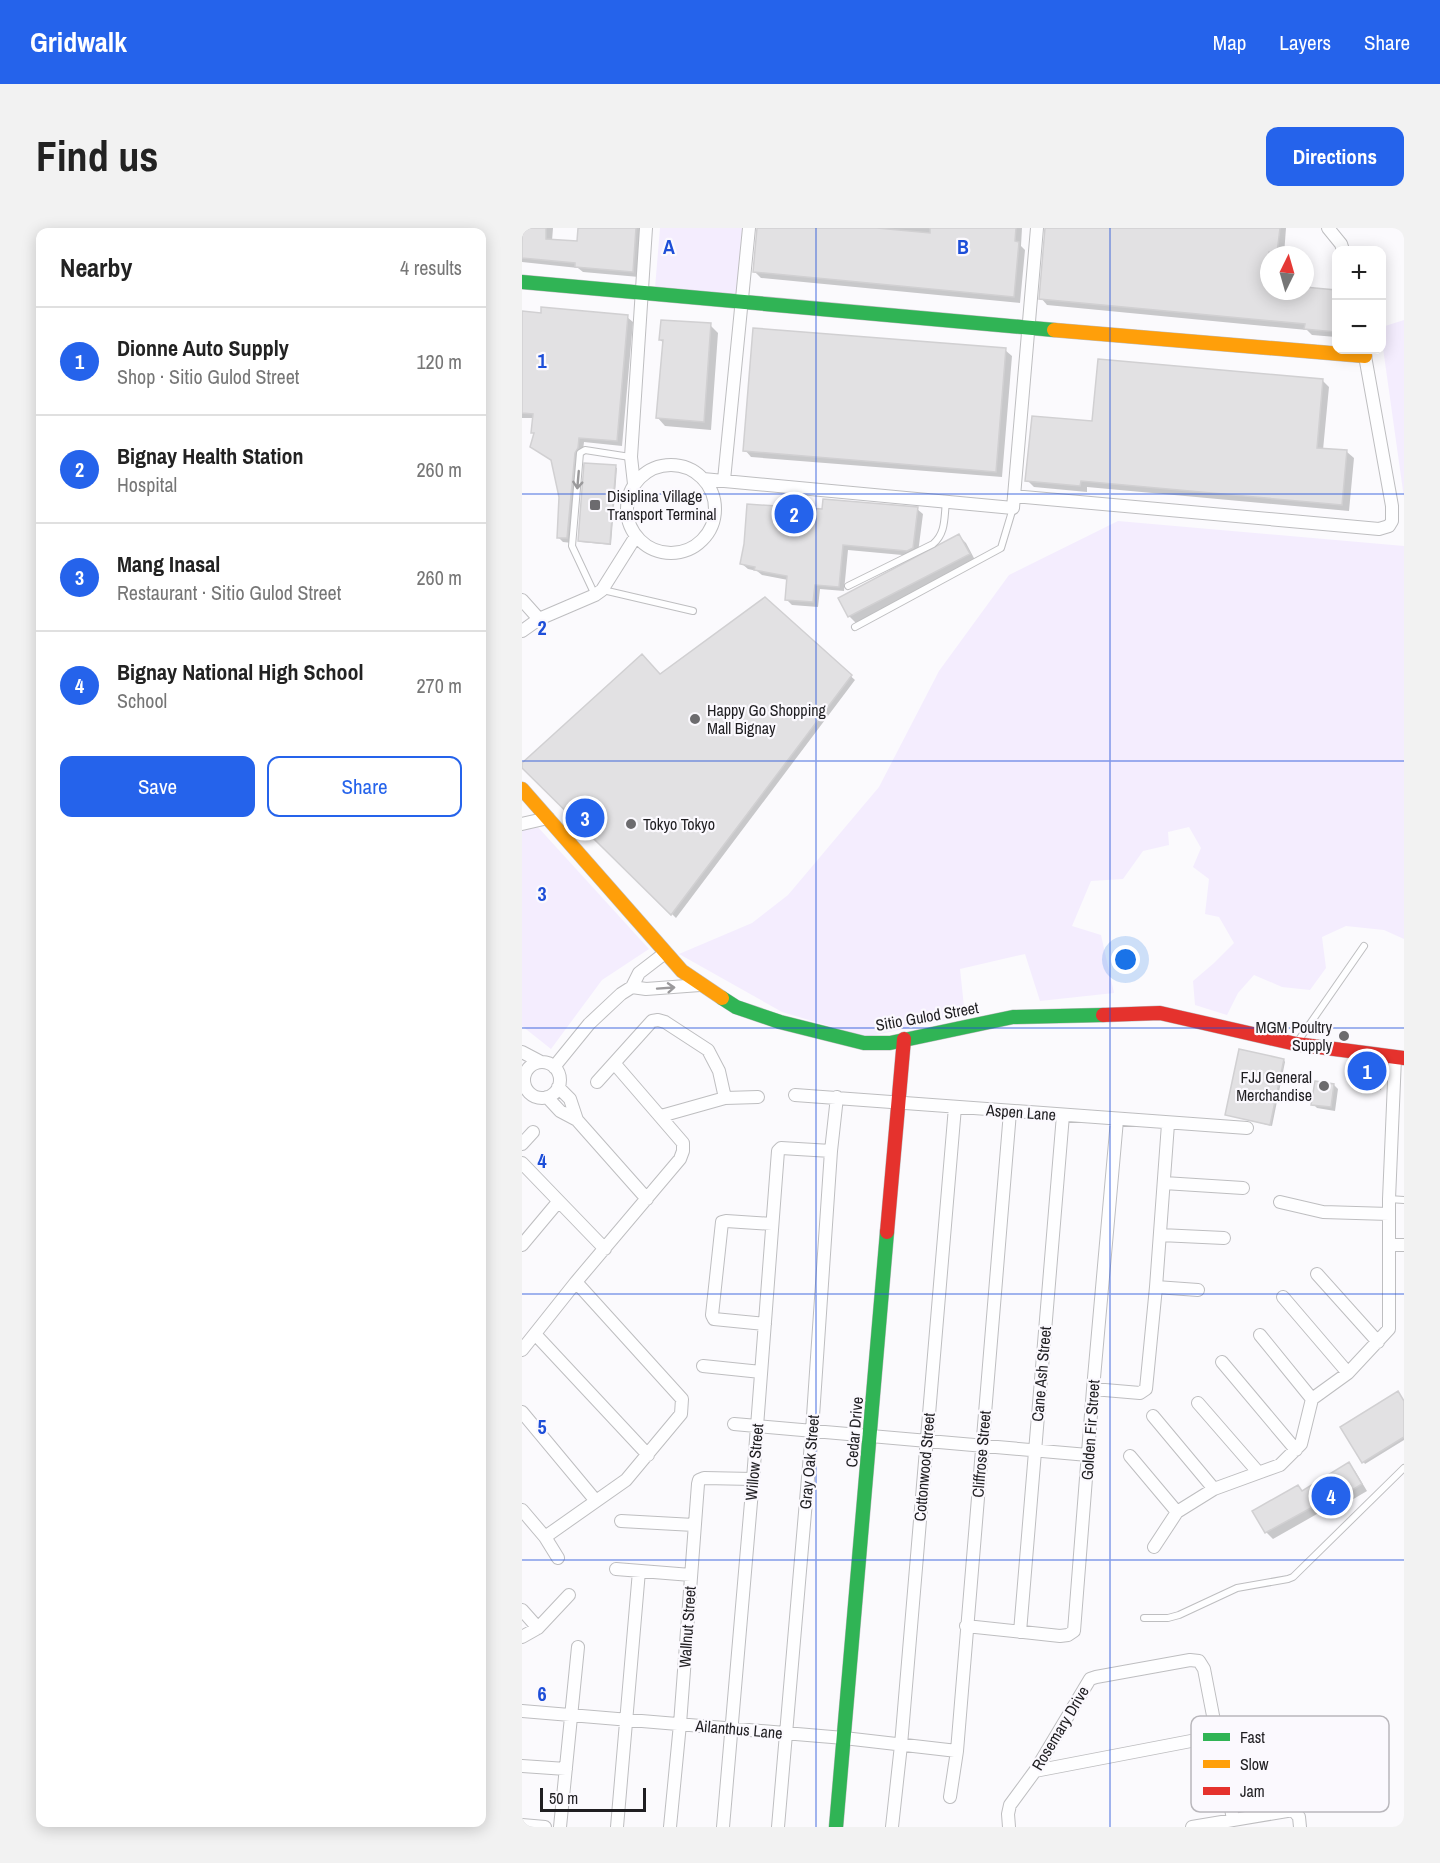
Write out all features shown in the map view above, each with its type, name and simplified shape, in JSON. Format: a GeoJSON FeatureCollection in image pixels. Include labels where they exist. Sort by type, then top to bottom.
{"type":"FeatureCollection","features":[{"type":"Feature","properties":{"kind":"street"},"geometry":{"type":"LineString","coordinates":[[634,484],[631,457],[646,228]]}},
{"type":"Feature","properties":{"kind":"street"},"geometry":{"type":"LineString","coordinates":[[724,480],[748,228]]}},
{"type":"Feature","properties":{"kind":"street"},"geometry":{"type":"LineString","coordinates":[[1013,502],[1037,228]]}},
{"type":"Feature","properties":{"kind":"street"},"geometry":{"type":"LineString","coordinates":[[1328,228],[1342,246]]}},
{"type":"Feature","properties":{"kind":"street"},"geometry":{"type":"LineString","coordinates":[[522,282],[742,303],[1332,350]]}},
{"type":"Feature","properties":{"kind":"street"},"geometry":{"type":"LineString","coordinates":[[703,479],[946,501],[1013,502],[1379,529],[1392,521],[1392,506],[1365,354]]}},
{"type":"Feature","properties":{"kind":"street"},"geometry":{"type":"LineString","coordinates":[[675,466],[687,468],[703,479],[714,499],[715,513],[712,526],[704,538],[694,547],[667,554],[652,550],[639,541],[630,528],[626,514],[627,498],[634,484],[645,473],[658,467],[675,466]]}},
{"type":"Feature","properties":{"kind":"street"},"geometry":{"type":"LineString","coordinates":[[522,631],[539,619],[598,592],[636,536]]}},
{"type":"Feature","properties":{"kind":"street"},"geometry":{"type":"LineString","coordinates":[[522,600],[539,619]]}},
{"type":"Feature","properties":{"kind":"street","name":"Sitio Gulod Street"},"geometry":{"type":"LineString","coordinates":[[522,789],[665,953],[700,985],[736,1007],[780,1022],[864,1043],[890,1043],[1013,1017],[1160,1013],[1296,1044],[1400,1058]]}},
{"type":"Feature","properties":{"kind":"street"},"geometry":{"type":"LineString","coordinates":[[522,824],[548,818]]}},
{"type":"Feature","properties":{"kind":"street"},"geometry":{"type":"LineString","coordinates":[[554,1067],[589,1024],[621,994],[632,987],[639,973],[665,953]]}},
{"type":"Feature","properties":{"kind":"street"},"geometry":{"type":"LineString","coordinates":[[632,987],[646,989],[700,985]]}},
{"type":"Feature","properties":{"kind":"street"},"geometry":{"type":"LineString","coordinates":[[597,1082],[652,1022],[658,1020],[665,1022],[708,1050],[718,1071],[725,1098]]}},
{"type":"Feature","properties":{"kind":"street","name":"Cedar Drive"},"geometry":{"type":"LineString","coordinates":[[836,1827],[904,1039]]}},
{"type":"Feature","properties":{"kind":"street"},"geometry":{"type":"LineString","coordinates":[[522,1052],[554,1067],[560,1078],[554,1094],[536,1097],[528,1091],[523,1075],[530,1066],[541,1062]]}},
{"type":"Feature","properties":{"kind":"street"},"geometry":{"type":"LineString","coordinates":[[1154,1547],[1177,1512],[1214,1489],[1280,1465],[1301,1444],[1312,1399],[1348,1373],[1389,1329],[1389,1199],[1400,1058]]}},
{"type":"Feature","properties":{"kind":"street"},"geometry":{"type":"LineString","coordinates":[[522,1350],[576,1282],[681,1159],[683,1143],[614,1063]]}},
{"type":"Feature","properties":{"kind":"street"},"geometry":{"type":"LineString","coordinates":[[558,1087],[570,1099],[577,1120]]}},
{"type":"Feature","properties":{"kind":"street","name":"Aspen Lane"},"geometry":{"type":"LineString","coordinates":[[795,1095],[1247,1128]]}},
{"type":"Feature","properties":{"kind":"street"},"geometry":{"type":"LineString","coordinates":[[546,1097],[560,1111],[577,1120],[647,1199]]}},
{"type":"Feature","properties":{"kind":"street"},"geometry":{"type":"LineString","coordinates":[[661,1116],[725,1098],[758,1097]]}},
{"type":"Feature","properties":{"kind":"street","name":"Gray Oak Street"},"geometry":{"type":"LineString","coordinates":[[778,1827],[812,1431],[831,1151],[837,1097]]}},
{"type":"Feature","properties":{"kind":"street","name":"Cottonwood Street"},"geometry":{"type":"LineString","coordinates":[[892,1827],[901,1745],[955,1107]]}},
{"type":"Feature","properties":{"kind":"street","name":"Cliffrose Street"},"geometry":{"type":"LineString","coordinates":[[950,1797],[957,1751],[1010,1112]]}},
{"type":"Feature","properties":{"kind":"street","name":"Cane Ash Street"},"geometry":{"type":"LineString","coordinates":[[1020,1632],[1063,1115]]}},
{"type":"Feature","properties":{"kind":"street","name":"Golden Fir Street"},"geometry":{"type":"LineString","coordinates":[[966,1626],[1060,1636],[1074,1631],[1117,1120]]}},
{"type":"Feature","properties":{"kind":"street"},"geometry":{"type":"LineString","coordinates":[[1093,1389],[1140,1394],[1146,1389],[1168,1124]]}},
{"type":"Feature","properties":{"kind":"street"},"geometry":{"type":"LineString","coordinates":[[522,1144],[532,1132]]}},
{"type":"Feature","properties":{"kind":"street","name":"Willow Street"},"geometry":{"type":"LineString","coordinates":[[723,1827],[778,1151],[781,1148],[831,1151]]}},
{"type":"Feature","properties":{"kind":"street"},"geometry":{"type":"LineString","coordinates":[[522,1163],[605,1249]]}},
{"type":"Feature","properties":{"kind":"street"},"geometry":{"type":"LineString","coordinates":[[1164,1183],[1243,1188]]}},
{"type":"Feature","properties":{"kind":"street"},"geometry":{"type":"LineString","coordinates":[[522,1245],[558,1202]]}},
{"type":"Feature","properties":{"kind":"street"},"geometry":{"type":"LineString","coordinates":[[1280,1202],[1323,1212],[1389,1214]]}},
{"type":"Feature","properties":{"kind":"street"},"geometry":{"type":"LineString","coordinates":[[765,1324],[714,1319],[712,1315],[722,1222],[772,1224]]}},
{"type":"Feature","properties":{"kind":"street"},"geometry":{"type":"LineString","coordinates":[[1160,1235],[1224,1238]]}},
{"type":"Feature","properties":{"kind":"street"},"geometry":{"type":"LineString","coordinates":[[1389,1245],[1404,1245]]}},
{"type":"Feature","properties":{"kind":"street"},"geometry":{"type":"LineString","coordinates":[[1317,1274],[1378,1342]]}},
{"type":"Feature","properties":{"kind":"street"},"geometry":{"type":"LineString","coordinates":[[545,1537],[626,1480],[681,1414],[682,1400],[576,1282]]}},
{"type":"Feature","properties":{"kind":"street"},"geometry":{"type":"LineString","coordinates":[[1156,1287],[1198,1290]]}},
{"type":"Feature","properties":{"kind":"street"},"geometry":{"type":"LineString","coordinates":[[1283,1298],[1348,1373]]}},
{"type":"Feature","properties":{"kind":"street"},"geometry":{"type":"LineString","coordinates":[[535,1334],[648,1455]]}},
{"type":"Feature","properties":{"kind":"street"},"geometry":{"type":"LineString","coordinates":[[1260,1335],[1312,1399]]}},
{"type":"Feature","properties":{"kind":"street"},"geometry":{"type":"LineString","coordinates":[[1222,1362],[1296,1450]]}},
{"type":"Feature","properties":{"kind":"street"},"geometry":{"type":"LineString","coordinates":[[703,1366],[761,1372]]}},
{"type":"Feature","properties":{"kind":"street"},"geometry":{"type":"LineString","coordinates":[[1198,1402],[1258,1472]]}},
{"type":"Feature","properties":{"kind":"street"},"geometry":{"type":"LineString","coordinates":[[522,1412],[596,1501]]}},
{"type":"Feature","properties":{"kind":"street"},"geometry":{"type":"LineString","coordinates":[[1153,1416],[1214,1489]]}},
{"type":"Feature","properties":{"kind":"street"},"geometry":{"type":"LineString","coordinates":[[734,1424],[1088,1455]]}},
{"type":"Feature","properties":{"kind":"street"},"geometry":{"type":"LineString","coordinates":[[1130,1456],[1177,1512]]}},
{"type":"Feature","properties":{"kind":"street","name":"Wallnut Street"},"geometry":{"type":"LineString","coordinates":[[669,1827],[680,1724],[699,1480],[704,1478],[753,1479]]}},
{"type":"Feature","properties":{"kind":"street"},"geometry":{"type":"LineString","coordinates":[[522,1510],[545,1537],[558,1558]]}},
{"type":"Feature","properties":{"kind":"street"},"geometry":{"type":"LineString","coordinates":[[621,1521],[694,1525]]}},
{"type":"Feature","properties":{"kind":"street"},"geometry":{"type":"LineString","coordinates":[[616,1569],[691,1575]]}},
{"type":"Feature","properties":{"kind":"street"},"geometry":{"type":"LineString","coordinates":[[617,1827],[639,1571]]}},
{"type":"Feature","properties":{"kind":"street"},"geometry":{"type":"LineString","coordinates":[[522,1637],[538,1628],[569,1595]]}},
{"type":"Feature","properties":{"kind":"street"},"geometry":{"type":"LineString","coordinates":[[522,1610],[538,1628]]}},
{"type":"Feature","properties":{"kind":"street"},"geometry":{"type":"LineString","coordinates":[[560,1827],[578,1647]]}},
{"type":"Feature","properties":{"kind":"street","name":"Rosemary Drive"},"geometry":{"type":"LineString","coordinates":[[1010,1827],[1008,1814],[1010,1805],[1035,1771],[1087,1684],[1096,1677],[1190,1660],[1199,1661],[1204,1669],[1213,1716]]}},
{"type":"Feature","properties":{"kind":"street","name":"Ailanthus Lane"},"geometry":{"type":"LineString","coordinates":[[522,1711],[844,1738],[957,1751]]}},
{"type":"Feature","properties":{"kind":"street"},"geometry":{"type":"LineString","coordinates":[[1035,1771],[1191,1741]]}},
{"type":"Feature","properties":{"kind":"street"},"geometry":{"type":"LineString","coordinates":[[522,1766],[566,1769]]}},
{"type":"Feature","properties":{"kind":"street","name":"Rosemary Drive"},"geometry":{"type":"LineString","coordinates":[[1232,1812],[1233,1819]]}},
{"type":"Feature","properties":{"kind":"street"},"geometry":{"type":"LineString","coordinates":[[1192,1827],[1280,1812]]}},
{"type":"Feature","properties":{"kind":"street"},"geometry":{"type":"LineString","coordinates":[[1295,1812],[1299,1817],[1300,1827]]}},
{"type":"Feature","properties":{"kind":"street"},"geometry":{"type":"LineString","coordinates":[[522,1825],[545,1827]]}},
{"type":"Feature","properties":{"kind":"lane"},"geometry":{"type":"LineString","coordinates":[[631,457],[585,450],[580,453],[572,546],[598,592],[693,611]]}},
{"type":"Feature","properties":{"kind":"lane"},"geometry":{"type":"LineString","coordinates":[[848,586],[933,544],[943,534],[946,501]]}},
{"type":"Feature","properties":{"kind":"lane"},"geometry":{"type":"LineString","coordinates":[[855,627],[1001,548],[1013,502]]}},
{"type":"Feature","properties":{"kind":"lane"},"geometry":{"type":"LineString","coordinates":[[1296,1044],[1364,946]]}},
{"type":"Feature","properties":{"kind":"lane"},"geometry":{"type":"LineString","coordinates":[[1389,1199],[1404,1200]]}},
{"type":"Feature","properties":{"kind":"lane"},"geometry":{"type":"LineString","coordinates":[[1144,1618],[1167,1618],[1179,1615],[1237,1588],[1293,1577],[1404,1468]]}},
{"type":"Feature","properties":{"kind":"shaded area"},"geometry":{"type":"Polygon","coordinates":[[[660,228],[743,228],[737,296],[655,288],[660,228]]]}},
{"type":"Feature","properties":{"kind":"shaded area"},"geometry":{"type":"Polygon","coordinates":[[[1404,320],[1404,498],[1384,354],[1386,354],[1386,326],[1404,320]]]}},
{"type":"Feature","properties":{"kind":"shaded area"},"geometry":{"type":"Polygon","coordinates":[[[1118,521],[1404,546],[1404,939],[1384,930],[1346,926],[1322,937],[1326,968],[1310,990],[1282,987],[1254,975],[1238,993],[1227,1015],[1195,1005],[1193,981],[1234,943],[1219,917],[1205,914],[1209,879],[1193,867],[1201,848],[1189,827],[1168,832],[1169,845],[1143,851],[1123,879],[1091,881],[1072,926],[1101,935],[1114,993],[1040,1001],[1025,954],[960,969],[965,1016],[866,1037],[782,1012],[679,954],[752,923],[788,895],[879,787],[939,671],[1009,575],[1118,521]]]}},
{"type":"Feature","properties":{"kind":"shaded area"},"geometry":{"type":"Polygon","coordinates":[[[536,825],[649,949],[602,980],[551,1049],[522,1026],[522,831],[536,825]]]}},
{"type":"Feature","properties":{"kind":"building"},"geometry":{"type":"Polygon","coordinates":[[[522,228],[546,228],[546,239],[577,241],[578,228],[636,228],[633,272],[575,267],[575,263],[522,258],[522,228]]]}},
{"type":"Feature","properties":{"kind":"building"},"geometry":{"type":"Polygon","coordinates":[[[757,228],[877,228],[930,233],[930,228],[1016,228],[1015,241],[1019,242],[1014,297],[753,272],[757,228]]]}},
{"type":"Feature","properties":{"kind":"building"},"geometry":{"type":"Polygon","coordinates":[[[1045,228],[1280,228],[1278,246],[1260,246],[1260,300],[1314,300],[1314,288],[1332,290],[1332,332],[1304,329],[1305,324],[1039,299],[1045,228]]]}},
{"type":"Feature","properties":{"kind":"building"},"geometry":{"type":"Polygon","coordinates":[[[541,307],[628,315],[617,441],[579,438],[575,453],[567,538],[557,538],[559,497],[551,460],[530,447],[534,433],[531,433],[533,414],[522,413],[522,311],[541,313],[541,307]]]}},
{"type":"Feature","properties":{"kind":"building"},"geometry":{"type":"Polygon","coordinates":[[[661,320],[711,323],[704,422],[656,418],[663,340],[659,340],[661,320]]]}},
{"type":"Feature","properties":{"kind":"building"},"geometry":{"type":"Polygon","coordinates":[[[753,328],[1006,348],[996,472],[743,451],[753,328]]]}},
{"type":"Feature","properties":{"kind":"building"},"geometry":{"type":"Polygon","coordinates":[[[1098,359],[1323,379],[1317,448],[1347,450],[1342,505],[1081,481],[1080,486],[1025,481],[1032,416],[1092,421],[1098,359]]]}},
{"type":"Feature","properties":{"kind":"building"},"geometry":{"type":"Polygon","coordinates":[[[584,463],[616,465],[610,544],[578,541],[584,463]]]}},
{"type":"Feature","properties":{"kind":"building"},"geometry":{"type":"Polygon","coordinates":[[[823,499],[918,507],[913,548],[907,551],[843,545],[839,587],[815,585],[813,602],[785,600],[787,576],[754,570],[755,567],[740,564],[747,504],[822,509],[823,499]]]}},
{"type":"Feature","properties":{"kind":"building"},"geometry":{"type":"Polygon","coordinates":[[[959,534],[970,554],[848,617],[838,598],[959,534]]]}},
{"type":"Feature","properties":{"kind":"building","name":"Happy Go Shopping Mall Bignay"},"geometry":{"type":"Polygon","coordinates":[[[765,597],[852,675],[671,915],[522,768],[522,763],[642,654],[660,674],[765,597]]]}},
{"type":"Feature","properties":{"kind":"building"},"geometry":{"type":"Polygon","coordinates":[[[1239,1049],[1284,1059],[1270,1125],[1225,1115],[1239,1049]]]}},
{"type":"Feature","properties":{"kind":"building"},"geometry":{"type":"Polygon","coordinates":[[[1356,1068],[1378,1068],[1377,1087],[1355,1087],[1356,1068]]]}},
{"type":"Feature","properties":{"kind":"building"},"geometry":{"type":"Polygon","coordinates":[[[1315,1081],[1334,1084],[1331,1107],[1311,1105],[1315,1081]]]}},
{"type":"Feature","properties":{"kind":"building"},"geometry":{"type":"Polygon","coordinates":[[[1398,1391],[1404,1401],[1404,1437],[1362,1463],[1340,1427],[1398,1391]]]}},
{"type":"Feature","properties":{"kind":"building"},"geometry":{"type":"Polygon","coordinates":[[[1349,1462],[1362,1484],[1321,1509],[1318,1504],[1265,1533],[1252,1511],[1298,1485],[1302,1491],[1349,1462]]]}},
{"type":"Feature","properties":{"kind":"traffic: fast"},"geometry":{"type":"LineString","coordinates":[[522,282],[1054,330]]}},
{"type":"Feature","properties":{"kind":"traffic: fast"},"geometry":{"type":"LineString","coordinates":[[722,998],[736,1007],[780,1022],[864,1043],[890,1043],[1013,1017],[1103,1015]]}},
{"type":"Feature","properties":{"kind":"traffic: fast"},"geometry":{"type":"LineString","coordinates":[[836,1827],[887,1232]]}},
{"type":"Feature","properties":{"kind":"traffic: slow"},"geometry":{"type":"LineString","coordinates":[[1054,330],[1332,353]]}},
{"type":"Feature","properties":{"kind":"traffic: slow"},"geometry":{"type":"LineString","coordinates":[[1341,354],[1365,356],[1365,354]]}},
{"type":"Feature","properties":{"kind":"traffic: slow"},"geometry":{"type":"LineString","coordinates":[[522,789],[682,971],[722,998]]}},
{"type":"Feature","properties":{"kind":"traffic: jam"},"geometry":{"type":"LineString","coordinates":[[1103,1015],[1160,1013],[1296,1044],[1404,1058]]}},
{"type":"Feature","properties":{"kind":"traffic: jam"},"geometry":{"type":"LineString","coordinates":[[887,1232],[904,1039]]}},
{"type":"Feature","properties":{"kind":"place","name":"Disiplina Village Transport Terminal"},"geometry":{"type":"Point","coordinates":[595,505]}},
{"type":"Feature","properties":{"kind":"place","name":"Bignay Health Station"},"geometry":{"type":"Point","coordinates":[794,514]}},
{"type":"Feature","properties":{"kind":"place","name":"Happy Go Shopping Mall Bignay"},"geometry":{"type":"Point","coordinates":[695,719]}},
{"type":"Feature","properties":{"kind":"place","name":"Mang Inasal"},"geometry":{"type":"Point","coordinates":[585,818]}},
{"type":"Feature","properties":{"kind":"place","name":"Tokyo Tokyo"},"geometry":{"type":"Point","coordinates":[631,824]}},
{"type":"Feature","properties":{"kind":"place","name":"MGM Poultry Supply"},"geometry":{"type":"Point","coordinates":[1344,1036]}},
{"type":"Feature","properties":{"kind":"place","name":"Dionne Auto Supply"},"geometry":{"type":"Point","coordinates":[1367,1071]}},
{"type":"Feature","properties":{"kind":"place","name":"FJJ General Merchandise"},"geometry":{"type":"Point","coordinates":[1324,1086]}},
{"type":"Feature","properties":{"kind":"place","name":"Bignay National High School"},"geometry":{"type":"Point","coordinates":[1331,1496]}}]}
